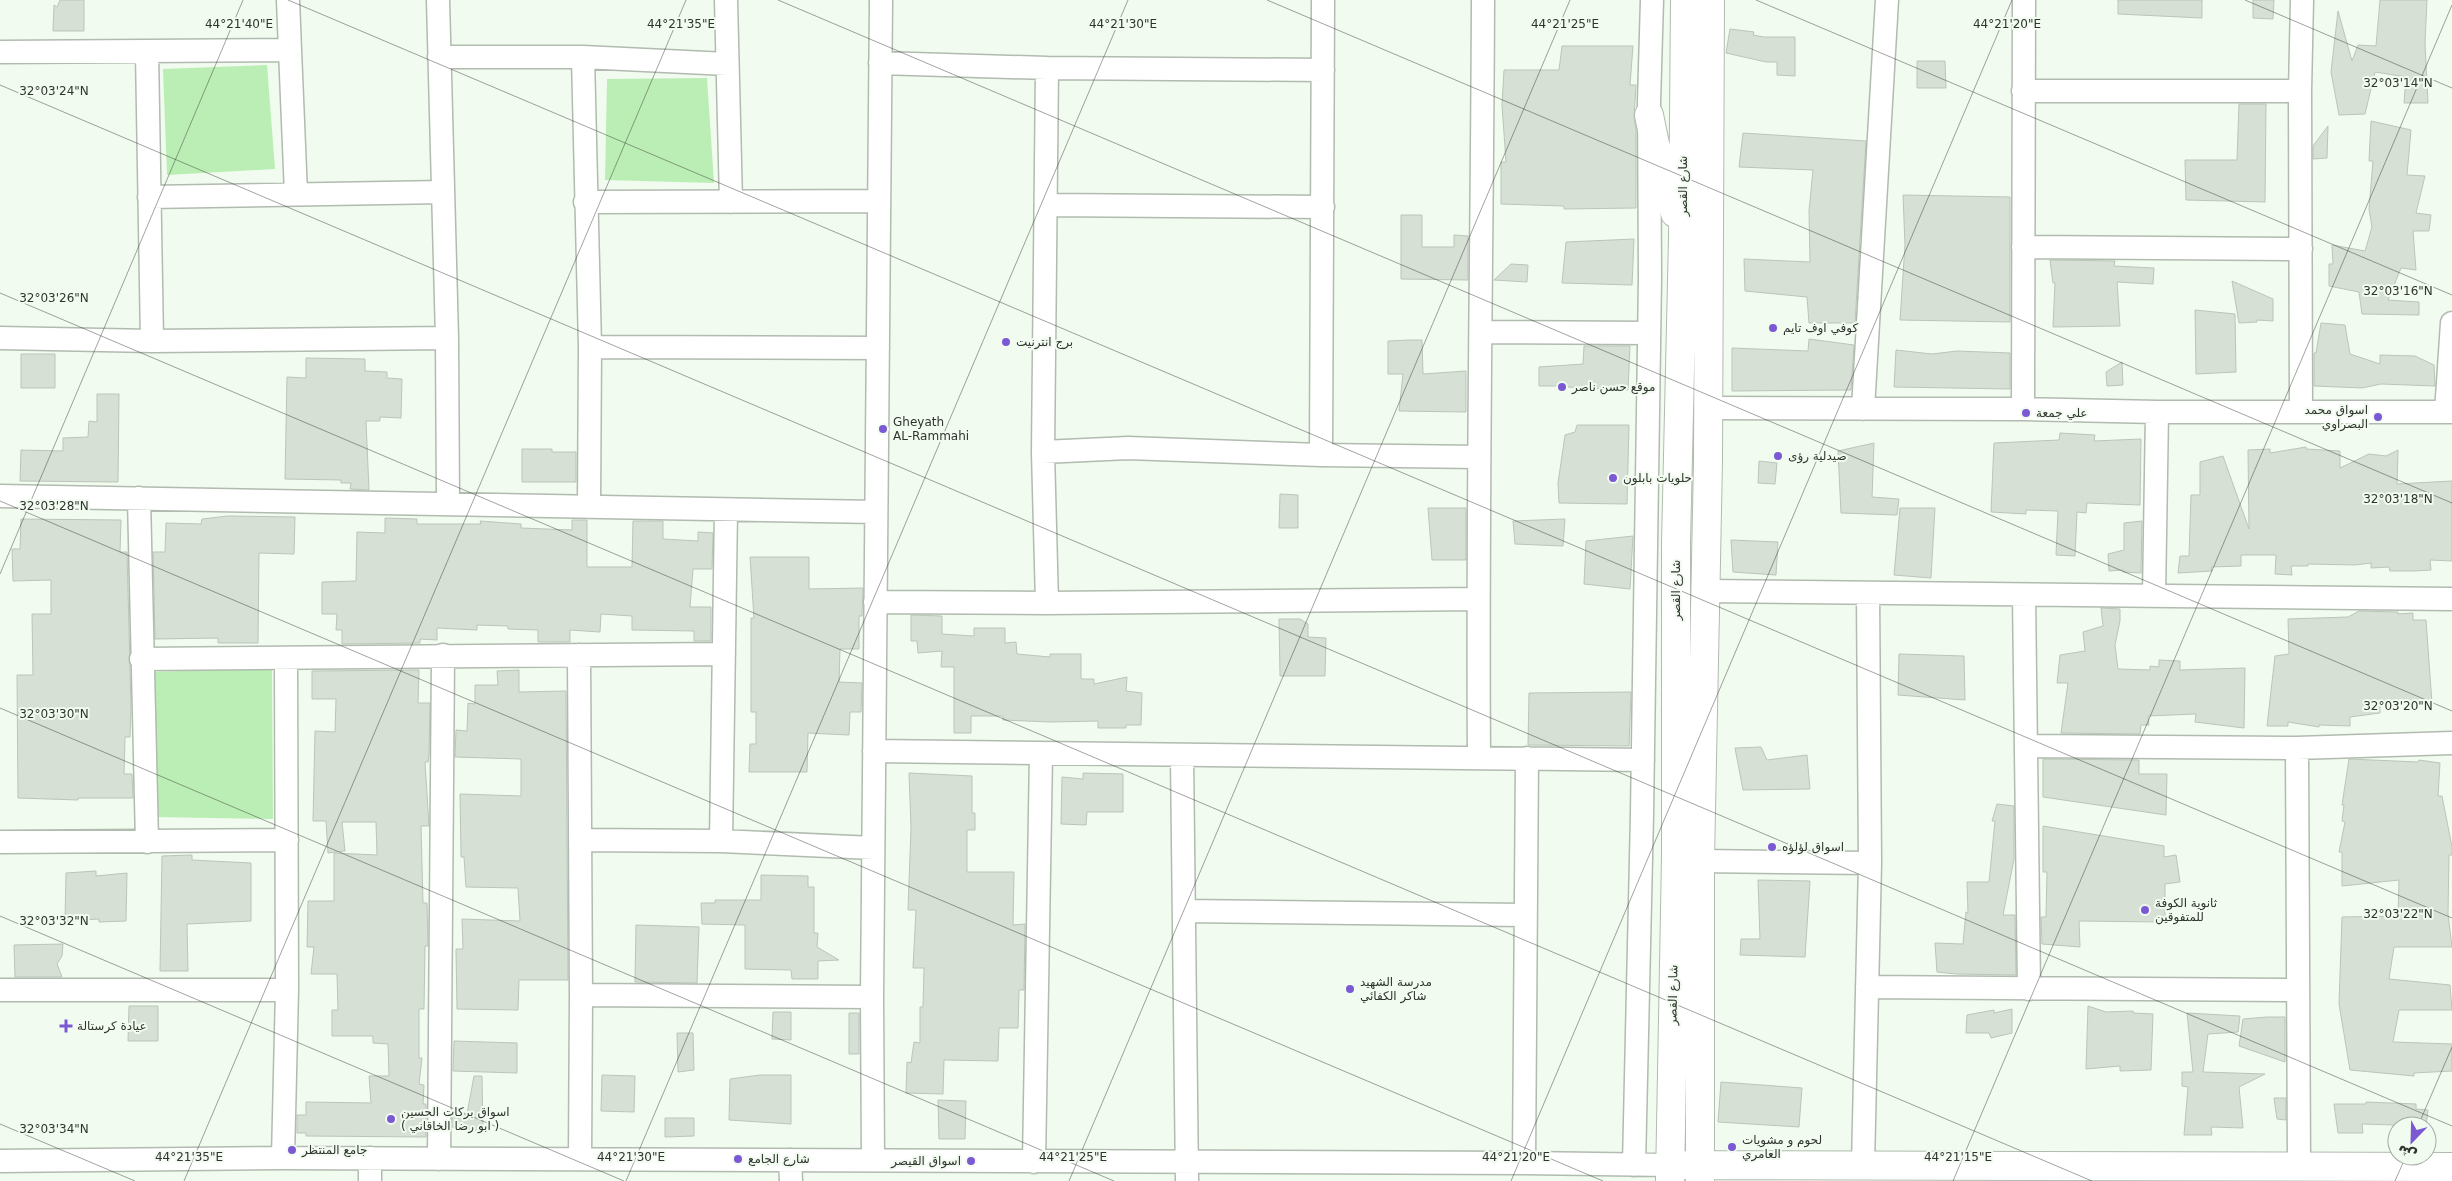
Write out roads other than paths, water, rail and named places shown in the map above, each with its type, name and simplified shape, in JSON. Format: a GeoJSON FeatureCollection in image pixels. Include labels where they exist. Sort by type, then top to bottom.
{"type":"FeatureCollection","features":[{"type":"Feature","properties":{"kind":"street"},"geometry":{"type":"LineString","coordinates":[[288,0],[296,194]]}},
{"type":"Feature","properties":{"kind":"street"},"geometry":{"type":"LineString","coordinates":[[438,0],[447,338],[448,503]]}},
{"type":"Feature","properties":{"kind":"street"},"geometry":{"type":"LineString","coordinates":[[726,0],[731,202]]}},
{"type":"Feature","properties":{"kind":"street"},"geometry":{"type":"LineString","coordinates":[[873,1160],[873,848],[881,0]]}},
{"type":"Feature","properties":{"kind":"street"},"geometry":{"type":"LineString","coordinates":[[1322,455],[1323,0]]}},
{"type":"Feature","properties":{"kind":"street"},"geometry":{"type":"LineString","coordinates":[[1479,757],[1477,599],[1478,457],[1482,332],[1483,0]]}},
{"type":"Feature","properties":{"kind":"street"},"geometry":{"type":"LineString","coordinates":[[1634,1164],[1643,760],[1649,333],[1649,115],[1652,0]]}},
{"type":"Feature","properties":{"kind":"street","name":"شارع القصر"},"geometry":{"type":"LineString","coordinates":[[1670,1173],[1676,856],[1677,459],[1683,238],[1685,0]]}},
{"type":"Feature","properties":{"kind":"street"},"geometry":{"type":"LineString","coordinates":[[1700,1173],[1700,861],[1708,461],[1710,0]]}},
{"type":"Feature","properties":{"kind":"street"},"geometry":{"type":"LineString","coordinates":[[1862,409],[1887,0]]}},
{"type":"Feature","properties":{"kind":"street"},"geometry":{"type":"LineString","coordinates":[[2023,409],[2024,0]]}},
{"type":"Feature","properties":{"kind":"street"},"geometry":{"type":"LineString","coordinates":[[2301,411],[2300,91],[2302,0]]}},
{"type":"Feature","properties":{"kind":"street"},"geometry":{"type":"LineString","coordinates":[[0,52],[290,50]]}},
{"type":"Feature","properties":{"kind":"street"},"geometry":{"type":"LineString","coordinates":[[147,52],[152,341]]}},
{"type":"Feature","properties":{"kind":"street"},"geometry":{"type":"LineString","coordinates":[[439,57],[583,57],[727,64]]}},
{"type":"Feature","properties":{"kind":"street"},"geometry":{"type":"LineString","coordinates":[[583,57],[590,347],[589,506]]}},
{"type":"Feature","properties":{"kind":"street"},"geometry":{"type":"LineString","coordinates":[[880,63],[1047,68],[1323,70]]}},
{"type":"Feature","properties":{"kind":"street"},"geometry":{"type":"LineString","coordinates":[[1047,68],[1043,452],[1047,603]]}},
{"type":"Feature","properties":{"kind":"street"},"geometry":{"type":"LineString","coordinates":[[2023,91],[2300,91]]}},
{"type":"Feature","properties":{"kind":"street"},"geometry":{"type":"LineString","coordinates":[[1649,115],[1655,144],[1683,238]]}},
{"type":"Feature","properties":{"kind":"street"},"geometry":{"type":"LineString","coordinates":[[149,197],[443,192]]}},
{"type":"Feature","properties":{"kind":"street"},"geometry":{"type":"LineString","coordinates":[[585,202],[879,201]]}},
{"type":"Feature","properties":{"kind":"street"},"geometry":{"type":"LineString","coordinates":[[1047,205],[1322,207]]}},
{"type":"Feature","properties":{"kind":"street"},"geometry":{"type":"LineString","coordinates":[[2023,246],[2301,249]]}},
{"type":"Feature","properties":{"kind":"street"},"geometry":{"type":"LineString","coordinates":[[1708,408],[2023,409],[2156,412],[2449,412],[2452,324]]}},
{"type":"Feature","properties":{"kind":"street"},"geometry":{"type":"LineString","coordinates":[[1482,332],[1649,333]]}},
{"type":"Feature","properties":{"kind":"street"},"geometry":{"type":"LineString","coordinates":[[0,338],[152,341],[447,338]]}},
{"type":"Feature","properties":{"kind":"street"},"geometry":{"type":"LineString","coordinates":[[590,347],[878,348]]}},
{"type":"Feature","properties":{"kind":"street"},"geometry":{"type":"LineString","coordinates":[[2154,596],[2156,412]]}},
{"type":"Feature","properties":{"kind":"street"},"geometry":{"type":"LineString","coordinates":[[1043,452],[1128,448],[1322,455],[1478,457]]}},
{"type":"Feature","properties":{"kind":"street"},"geometry":{"type":"LineString","coordinates":[[1677,459],[1683,466],[1694,469],[1708,461]]}},
{"type":"Feature","properties":{"kind":"street"},"geometry":{"type":"LineString","coordinates":[[0,496],[876,512]]}},
{"type":"Feature","properties":{"kind":"street"},"geometry":{"type":"LineString","coordinates":[[139,498],[141,659],[147,842]]}},
{"type":"Feature","properties":{"kind":"street"},"geometry":{"type":"LineString","coordinates":[[720,841],[726,510]]}},
{"type":"Feature","properties":{"kind":"street"},"geometry":{"type":"LineString","coordinates":[[1676,543],[1681,538],[1691,534],[1706,543]]}},
{"type":"Feature","properties":{"kind":"street"},"geometry":{"type":"LineString","coordinates":[[1704,591],[2452,598]]}},
{"type":"Feature","properties":{"kind":"street"},"geometry":{"type":"LineString","coordinates":[[1863,1165],[1870,862],[1868,594]]}},
{"type":"Feature","properties":{"kind":"street"},"geometry":{"type":"LineString","coordinates":[[2024,595],[2029,989]]}},
{"type":"Feature","properties":{"kind":"street"},"geometry":{"type":"LineString","coordinates":[[875,602],[1047,603],[1477,599]]}},
{"type":"Feature","properties":{"kind":"street"},"geometry":{"type":"LineString","coordinates":[[141,659],[724,654]]}},
{"type":"Feature","properties":{"kind":"street"},"geometry":{"type":"LineString","coordinates":[[439,1159],[443,655]]}},
{"type":"Feature","properties":{"kind":"street"},"geometry":{"type":"LineString","coordinates":[[579,655],[580,1160]]}},
{"type":"Feature","properties":{"kind":"street"},"geometry":{"type":"LineString","coordinates":[[283,1158],[287,990],[286,659]]}},
{"type":"Feature","properties":{"kind":"street"},"geometry":{"type":"LineString","coordinates":[[2026,746],[2297,748],[2452,743]]}},
{"type":"Feature","properties":{"kind":"street"},"geometry":{"type":"LineString","coordinates":[[2297,748],[2300,1166]]}},
{"type":"Feature","properties":{"kind":"street"},"geometry":{"type":"LineString","coordinates":[[874,751],[1643,760]]}},
{"type":"Feature","properties":{"kind":"street"},"geometry":{"type":"LineString","coordinates":[[1034,1162],[1041,754]]}},
{"type":"Feature","properties":{"kind":"street"},"geometry":{"type":"LineString","coordinates":[[1182,756],[1187,1172]]}},
{"type":"Feature","properties":{"kind":"street"},"geometry":{"type":"LineString","coordinates":[[1524,1163],[1524,915],[1527,758]]}},
{"type":"Feature","properties":{"kind":"street"},"geometry":{"type":"LineString","coordinates":[[0,842],[287,840]]}},
{"type":"Feature","properties":{"kind":"street"},"geometry":{"type":"LineString","coordinates":[[580,840],[720,841],[873,848]]}},
{"type":"Feature","properties":{"kind":"street"},"geometry":{"type":"LineString","coordinates":[[1700,861],[1870,862]]}},
{"type":"Feature","properties":{"kind":"street"},"geometry":{"type":"LineString","coordinates":[[1184,911],[1524,915]]}},
{"type":"Feature","properties":{"kind":"street"},"geometry":{"type":"LineString","coordinates":[[1867,988],[2298,990]]}},
{"type":"Feature","properties":{"kind":"street"},"geometry":{"type":"LineString","coordinates":[[0,990],[287,990]]}},
{"type":"Feature","properties":{"kind":"street"},"geometry":{"type":"LineString","coordinates":[[581,994],[872,997]]}},
{"type":"Feature","properties":{"kind":"street"},"geometry":{"type":"LineString","coordinates":[[0,1161],[283,1158],[580,1160],[790,1171],[873,1160],[1034,1162],[1187,1172],[1524,1163],[1634,1164],[1670,1173],[1863,1165],[2192,1174],[2300,1166],[2452,1168]]}},
{"type":"Feature","properties":{"kind":"street"},"geometry":{"type":"LineString","coordinates":[[370,1158],[370,1181]]}},
{"type":"Feature","properties":{"kind":"place","name":"كوفي اوف تايم"},"geometry":{"type":"Point","coordinates":[1773,328]}},
{"type":"Feature","properties":{"kind":"place","name":"برج انترنيت"},"geometry":{"type":"Point","coordinates":[1006,342]}},
{"type":"Feature","properties":{"kind":"place","name":"موقع حسن ناصر"},"geometry":{"type":"Point","coordinates":[1562,387]}},
{"type":"Feature","properties":{"kind":"place","name":"علي جمعة"},"geometry":{"type":"Point","coordinates":[2026,413]}},
{"type":"Feature","properties":{"kind":"place","name":"اسواق محمد البصراوي"},"geometry":{"type":"Point","coordinates":[2378,417]}},
{"type":"Feature","properties":{"kind":"place","name":"Gheyath AL-Rammahi"},"geometry":{"type":"Point","coordinates":[883,429]}},
{"type":"Feature","properties":{"kind":"place","name":"صيدلية رؤى"},"geometry":{"type":"Point","coordinates":[1778,456]}},
{"type":"Feature","properties":{"kind":"place","name":"حلويات بابلون"},"geometry":{"type":"Point","coordinates":[1613,478]}},
{"type":"Feature","properties":{"kind":"place","name":"اسواق لؤلؤه"},"geometry":{"type":"Point","coordinates":[1772,847]}},
{"type":"Feature","properties":{"kind":"place","name":"ثانوية الكوفة للمتفوقين"},"geometry":{"type":"Point","coordinates":[2145,910]}},
{"type":"Feature","properties":{"kind":"place","name":"مدرسة الشهيد شاكر الكفائي"},"geometry":{"type":"Point","coordinates":[1350,989]}},
{"type":"Feature","properties":{"kind":"place","name":"عيادة كرستالة"},"geometry":{"type":"Point","coordinates":[66,1026]}},
{"type":"Feature","properties":{"kind":"place","name":"اسواق بركات الحسين ( ابو رضا الخاقاني )"},"geometry":{"type":"Point","coordinates":[391,1119]}},
{"type":"Feature","properties":{"kind":"place","name":"لحوم و مشويات العامري"},"geometry":{"type":"Point","coordinates":[1732,1147]}},
{"type":"Feature","properties":{"kind":"place","name":"جامع المنتظر"},"geometry":{"type":"Point","coordinates":[292,1150]}},
{"type":"Feature","properties":{"kind":"place","name":"شارع الجامع"},"geometry":{"type":"Point","coordinates":[738,1159]}},
{"type":"Feature","properties":{"kind":"place","name":"اسواق القيصر"},"geometry":{"type":"Point","coordinates":[971,1161]}}]}
